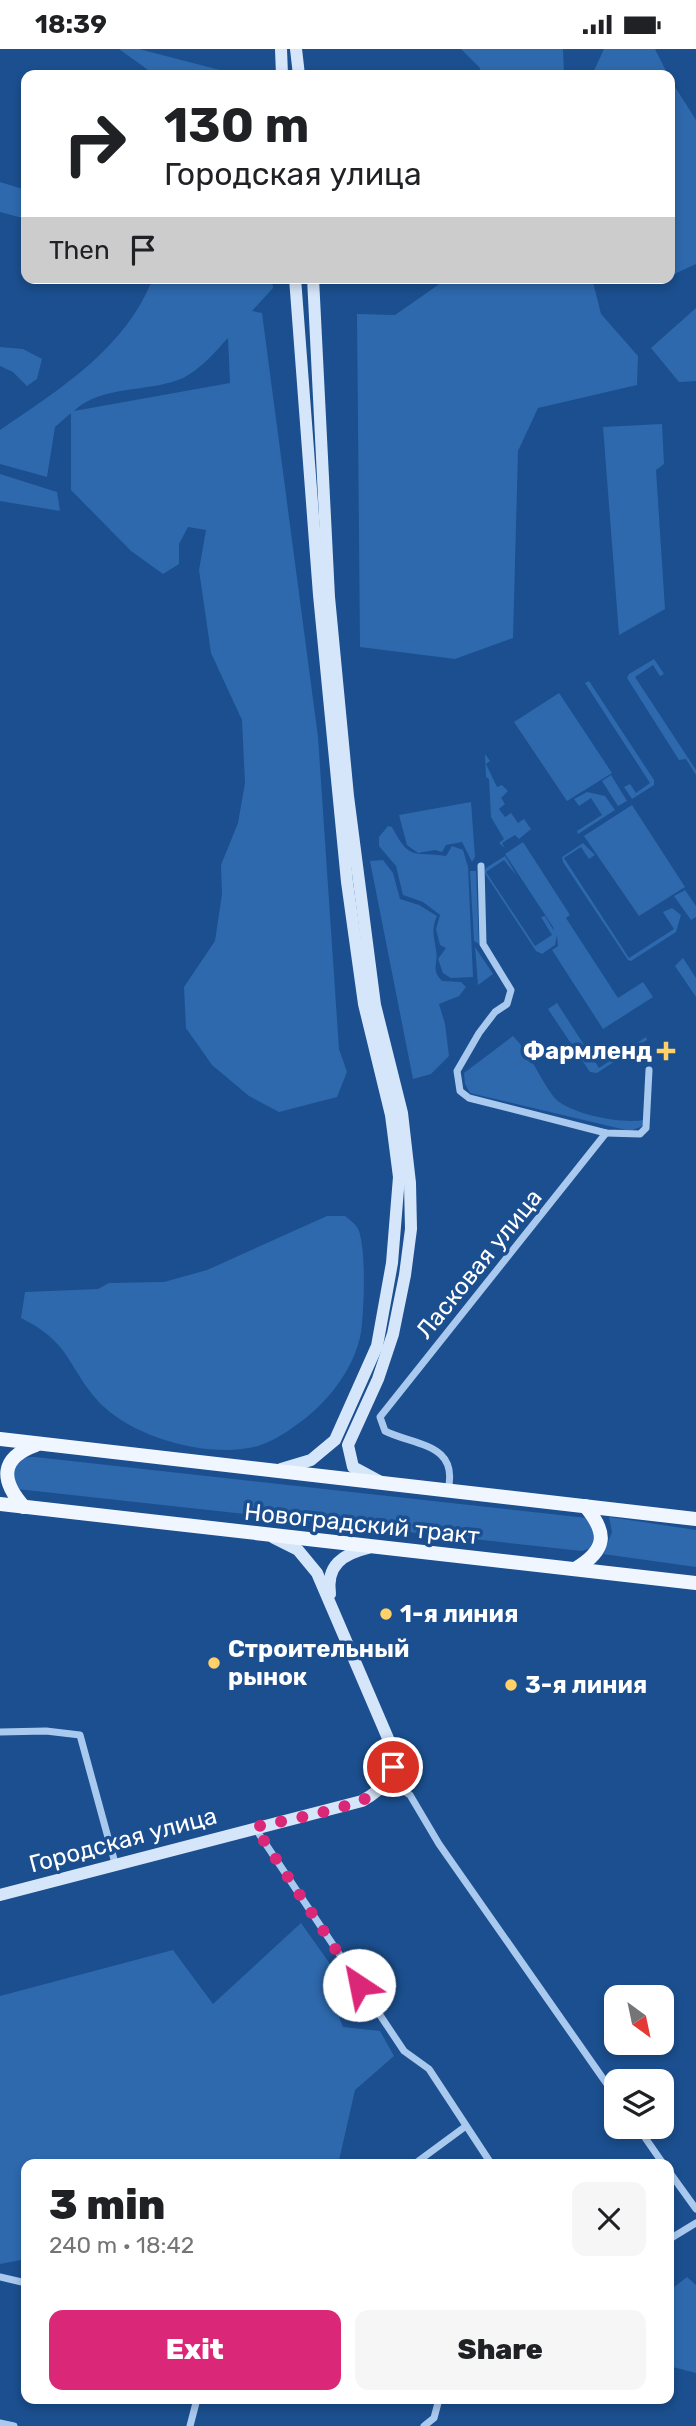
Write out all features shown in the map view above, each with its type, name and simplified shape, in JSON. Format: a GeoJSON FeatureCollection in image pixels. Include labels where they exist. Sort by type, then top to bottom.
{"type":"FeatureCollection","features":[{"type":"Feature","properties":{"kind":"main road"},"geometry":{"type":"LineString","coordinates":[[281,49],[282,70]]}},
{"type":"Feature","properties":{"kind":"main road"},"geometry":{"type":"LineString","coordinates":[[296,49],[298,70]]}},
{"type":"Feature","properties":{"kind":"main road"},"geometry":{"type":"LineString","coordinates":[[274,1470],[311,1460],[338,1436],[377,1346],[392,1263],[398,1188],[390,1115],[364,1004],[347,882],[319,595],[295,284]]}},
{"type":"Feature","properties":{"kind":"main road"},"geometry":{"type":"LineString","coordinates":[[313,284],[328,584],[348,796],[375,1005],[402,1113],[410,1183],[411,1229],[393,1333],[378,1378],[347,1447],[353,1467],[379,1482]]}},
{"type":"Feature","properties":{"kind":"main road"},"geometry":{"type":"LineString","coordinates":[[0,1439],[696,1519]]}},
{"type":"Feature","properties":{"kind":"main road"},"geometry":{"type":"LineString","coordinates":[[24,1507],[11,1496],[4,1483],[2,1470],[8,1459],[19,1450],[39,1444]]}},
{"type":"Feature","properties":{"kind":"main road","name":"Новоградский тракт"},"geometry":{"type":"LineString","coordinates":[[0,1504],[272,1537],[696,1583]]}},
{"type":"Feature","properties":{"kind":"main road"},"geometry":{"type":"LineString","coordinates":[[575,1569],[592,1559],[600,1546],[601,1532],[585,1506]]}},
{"type":"Feature","properties":{"kind":"main road"},"geometry":{"type":"LineString","coordinates":[[272,1537],[287,1542],[309,1561],[331,1601],[393,1750],[393,1767],[389,1781]]}},
{"type":"Feature","properties":{"kind":"main road"},"geometry":{"type":"LineString","coordinates":[[331,1601],[331,1571],[338,1560],[351,1552],[369,1548]]}},
{"type":"Feature","properties":{"kind":"main road","name":"Городская улица"},"geometry":{"type":"LineString","coordinates":[[0,1895],[362,1801],[379,1792],[389,1781]]}},
{"type":"Feature","properties":{"kind":"street"},"geometry":{"type":"LineString","coordinates":[[481,866],[483,944],[511,990],[511,998],[495,1012],[469,1049],[457,1071],[460,1091],[469,1098],[606,1133],[640,1134],[646,1128],[649,1070]]}},
{"type":"Feature","properties":{"kind":"street","name":"Ласковая улица"},"geometry":{"type":"LineString","coordinates":[[448,1490],[450,1471],[441,1454],[433,1447],[385,1431],[380,1417],[606,1133]]}},
{"type":"Feature","properties":{"kind":"street"},"geometry":{"type":"LineString","coordinates":[[0,1732],[46,1731],[80,1735],[115,1863]]}},
{"type":"Feature","properties":{"kind":"street"},"geometry":{"type":"LineString","coordinates":[[389,1781],[410,1795],[439,1845],[604,2080]]}},
{"type":"Feature","properties":{"kind":"street"},"geometry":{"type":"LineString","coordinates":[[255,1827],[404,2051],[429,2069],[488,2159]]}},
{"type":"Feature","properties":{"kind":"street"},"geometry":{"type":"LineString","coordinates":[[421,2159],[466,2126]]}},
{"type":"Feature","properties":{"kind":"street"},"geometry":{"type":"LineString","coordinates":[[646,2139],[660,2159]]}},
{"type":"Feature","properties":{"kind":"street"},"geometry":{"type":"LineString","coordinates":[[674,2179],[696,2209]]}},
{"type":"Feature","properties":{"kind":"street"},"geometry":{"type":"LineString","coordinates":[[674,2236],[696,2223]]}},
{"type":"Feature","properties":{"kind":"street"},"geometry":{"type":"LineString","coordinates":[[0,2277],[21,2282]]}},
{"type":"Feature","properties":{"kind":"street"},"geometry":{"type":"LineString","coordinates":[[190,2426],[197,2404]]}},
{"type":"Feature","properties":{"kind":"street"},"geometry":{"type":"LineString","coordinates":[[424,2426],[434,2418],[438,2404]]}},
{"type":"Feature","properties":{"kind":"street"},"geometry":{"type":"LineString","coordinates":[[0,2423],[14,2426]]}},
{"type":"Feature","properties":{"kind":"shaded area"},"geometry":{"type":"Polygon","coordinates":[[[119,49],[139,49],[220,70],[148,70],[119,49]]]}},
{"type":"Feature","properties":{"kind":"shaded area"},"geometry":{"type":"Polygon","coordinates":[[[461,49],[563,49],[564,70],[480,68],[461,49]]]}},
{"type":"Feature","properties":{"kind":"shaded area"},"geometry":{"type":"Polygon","coordinates":[[[604,49],[655,49],[666,70],[594,70],[604,49]]]}},
{"type":"Feature","properties":{"kind":"shaded area"},"geometry":{"type":"Polygon","coordinates":[[[675,87],[696,120],[696,264],[675,274],[675,87]]]}},
{"type":"Feature","properties":{"kind":"shaded area"},"geometry":{"type":"Polygon","coordinates":[[[0,182],[21,188],[21,218],[0,212],[0,182]]]}},
{"type":"Feature","properties":{"kind":"shaded area"},"geometry":{"type":"Polygon","coordinates":[[[150,284],[273,284],[273,288],[252,311],[262,313],[318,737],[339,1049],[347,1072],[337,1097],[279,1112],[249,1096],[212,1065],[186,1028],[184,987],[215,941],[222,894],[221,865],[238,823],[245,783],[242,720],[211,653],[199,570],[206,530],[188,527],[179,544],[179,564],[163,574],[131,551],[71,490],[71,413],[55,427],[47,477],[0,464],[0,430],[89,365],[126,326],[150,284]],[[228,338],[202,365],[183,378],[98,397],[85,402],[74,411],[230,383],[228,338]]]}},
{"type":"Feature","properties":{"kind":"shaded area"},"geometry":{"type":"Polygon","coordinates":[[[594,284],[601,314],[638,356],[637,385],[538,408],[518,451],[513,638],[455,659],[360,647],[357,314],[395,315],[438,285],[594,284]]]}},
{"type":"Feature","properties":{"kind":"shaded area"},"geometry":{"type":"Polygon","coordinates":[[[696,308],[696,381],[679,382],[651,348],[696,308]]]}},
{"type":"Feature","properties":{"kind":"shaded area"},"geometry":{"type":"Polygon","coordinates":[[[0,347],[23,349],[42,359],[37,379],[27,386],[13,372],[0,366],[0,347]]]}},
{"type":"Feature","properties":{"kind":"shaded area"},"geometry":{"type":"Polygon","coordinates":[[[662,424],[664,464],[656,470],[665,609],[619,635],[603,427],[662,424]]]}},
{"type":"Feature","properties":{"kind":"shaded area"},"geometry":{"type":"Polygon","coordinates":[[[0,474],[57,492],[60,511],[0,501],[0,474]]]}},
{"type":"Feature","properties":{"kind":"shaded area"},"geometry":{"type":"Polygon","coordinates":[[[654,659],[664,674],[660,676],[653,665],[635,677],[696,770],[696,775],[686,759],[679,760],[627,678],[629,674],[654,659]]]}},
{"type":"Feature","properties":{"kind":"shaded area"},"geometry":{"type":"Polygon","coordinates":[[[589,681],[654,780],[654,785],[632,799],[624,787],[630,784],[636,793],[650,783],[585,683],[589,681]]]}},
{"type":"Feature","properties":{"kind":"shaded area"},"geometry":{"type":"Polygon","coordinates":[[[559,693],[612,773],[567,801],[514,722],[559,693]]]}},
{"type":"Feature","properties":{"kind":"shaded area"},"geometry":{"type":"Polygon","coordinates":[[[485,754],[490,761],[486,764],[497,787],[502,785],[508,791],[501,798],[505,804],[499,809],[505,817],[511,813],[518,823],[524,819],[531,829],[519,839],[515,835],[502,843],[505,848],[499,843],[504,839],[491,817],[485,754]]]}},
{"type":"Feature","properties":{"kind":"shaded area"},"geometry":{"type":"Polygon","coordinates":[[[611,775],[627,801],[618,806],[602,781],[611,775]]]}},
{"type":"Feature","properties":{"kind":"shaded area"},"geometry":{"type":"Polygon","coordinates":[[[587,792],[605,796],[615,810],[578,834],[577,831],[602,815],[591,798],[579,806],[574,799],[587,792]]]}},
{"type":"Feature","properties":{"kind":"shaded area"},"geometry":{"type":"Polygon","coordinates":[[[471,802],[475,857],[472,862],[462,842],[446,845],[442,852],[435,850],[418,853],[407,845],[399,815],[471,802]]]}},
{"type":"Feature","properties":{"kind":"shaded area"},"geometry":{"type":"Polygon","coordinates":[[[632,805],[685,887],[639,916],[584,836],[632,805]]]}},
{"type":"Feature","properties":{"kind":"shaded area"},"geometry":{"type":"Polygon","coordinates":[[[388,826],[392,827],[404,846],[414,853],[446,856],[452,846],[463,850],[468,867],[473,977],[451,978],[443,973],[438,959],[446,948],[440,945],[436,929],[440,915],[423,902],[403,895],[396,866],[379,846],[379,837],[388,826]]]}},
{"type":"Feature","properties":{"kind":"shaded area"},"geometry":{"type":"Polygon","coordinates":[[[523,842],[570,915],[566,918],[618,998],[643,982],[653,997],[603,1029],[552,950],[558,946],[557,935],[555,945],[542,954],[536,951],[484,872],[505,856],[517,876],[504,860],[486,872],[535,946],[552,935],[541,917],[545,916],[554,931],[553,927],[505,854],[523,842]]]}},
{"type":"Feature","properties":{"kind":"shaded area"},"geometry":{"type":"Polygon","coordinates":[[[583,843],[595,855],[589,859],[581,847],[564,858],[629,958],[674,929],[663,912],[672,908],[681,915],[676,932],[631,961],[628,960],[563,862],[562,857],[583,843]]]}},
{"type":"Feature","properties":{"kind":"shaded area"},"geometry":{"type":"Polygon","coordinates":[[[383,860],[393,873],[400,899],[419,905],[437,916],[434,933],[438,977],[442,981],[461,982],[466,987],[459,996],[439,1004],[445,1024],[449,1056],[431,1074],[413,1079],[370,861],[383,860]]]}},
{"type":"Feature","properties":{"kind":"shaded area"},"geometry":{"type":"Polygon","coordinates":[[[470,871],[476,871],[479,944],[474,941],[470,871]]]}},
{"type":"Feature","properties":{"kind":"shaded area"},"geometry":{"type":"Polygon","coordinates":[[[685,890],[696,906],[696,917],[691,920],[674,896],[685,890]]]}},
{"type":"Feature","properties":{"kind":"shaded area"},"geometry":{"type":"Polygon","coordinates":[[[475,947],[493,974],[478,985],[475,947]]]}},
{"type":"Feature","properties":{"kind":"shaded area"},"geometry":{"type":"Polygon","coordinates":[[[683,958],[696,978],[696,997],[675,966],[683,958]]]}},
{"type":"Feature","properties":{"kind":"shaded area"},"geometry":{"type":"Polygon","coordinates":[[[557,1003],[599,1068],[646,1037],[647,1040],[597,1073],[590,1072],[548,1009],[557,1003]]]}},
{"type":"Feature","properties":{"kind":"shaded area"},"geometry":{"type":"Polygon","coordinates":[[[513,1036],[553,1096],[560,1102],[595,1116],[643,1120],[643,1126],[630,1131],[470,1093],[465,1084],[464,1073],[513,1036]]]}},
{"type":"Feature","properties":{"kind":"shaded area"},"geometry":{"type":"Polygon","coordinates":[[[327,1216],[345,1216],[357,1227],[360,1235],[364,1294],[358,1346],[345,1373],[317,1408],[286,1432],[258,1446],[219,1450],[198,1448],[155,1437],[135,1428],[103,1406],[51,1338],[21,1318],[25,1292],[98,1289],[109,1283],[164,1282],[207,1270],[327,1216]]]}},
{"type":"Feature","properties":{"kind":"shaded area"},"geometry":{"type":"Polygon","coordinates":[[[35,1457],[587,1518],[597,1538],[591,1548],[582,1551],[17,1489],[14,1466],[21,1459],[35,1457]]]}},
{"type":"Feature","properties":{"kind":"shaded area"},"geometry":{"type":"Polygon","coordinates":[[[609,1517],[696,1530],[696,1567],[603,1554],[612,1532],[609,1517]]]}},
{"type":"Feature","properties":{"kind":"shaded area"},"geometry":{"type":"Polygon","coordinates":[[[301,1923],[338,1975],[330,1994],[343,2027],[380,2031],[394,2056],[355,2090],[339,2159],[21,2159],[21,2260],[0,2264],[0,1996],[173,1950],[213,2004],[301,1923]]]}},
{"type":"Feature","properties":{"kind":"shaded area"},"geometry":{"type":"Polygon","coordinates":[[[687,2277],[696,2285],[696,2373],[674,2367],[674,2287],[687,2277]]]}},
{"type":"Feature","properties":{"kind":"place","name":"Фармленд"},"geometry":{"type":"Point","coordinates":[666,1051]}},
{"type":"Feature","properties":{"kind":"place","name":"1-я линия"},"geometry":{"type":"Point","coordinates":[386,1614]}},
{"type":"Feature","properties":{"kind":"place","name":"Строительный рынок"},"geometry":{"type":"Point","coordinates":[214,1663]}},
{"type":"Feature","properties":{"kind":"place","name":"3-я линия"},"geometry":{"type":"Point","coordinates":[511,1685]}},
{"type":"Feature","properties":{"kind":"route"},"geometry":{"type":"LineString","coordinates":[[359,1985],[255,1827],[362,1801],[379,1792],[389,1781],[393,1767]]}}]}
